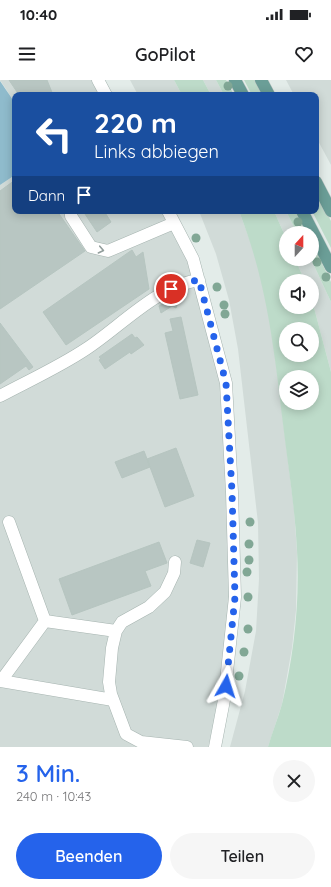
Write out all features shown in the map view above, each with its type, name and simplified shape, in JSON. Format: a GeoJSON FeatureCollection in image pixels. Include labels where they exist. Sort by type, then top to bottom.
{"type":"FeatureCollection","features":[{"type":"Feature","properties":{"kind":"main road"},"geometry":{"type":"LineString","coordinates":[[235,80],[241,92]]}},
{"type":"Feature","properties":{"kind":"main road"},"geometry":{"type":"LineString","coordinates":[[261,80],[267,92]]}},
{"type":"Feature","properties":{"kind":"main road"},"geometry":{"type":"LineString","coordinates":[[319,188],[331,211]]}},
{"type":"Feature","properties":{"kind":"main road"},"geometry":{"type":"LineString","coordinates":[[304,214],[331,267]]}},
{"type":"Feature","properties":{"kind":"street"},"geometry":{"type":"LineString","coordinates":[[98,80],[104,92]]}},
{"type":"Feature","properties":{"kind":"street"},"geometry":{"type":"LineString","coordinates":[[71,214],[91,247],[108,251],[174,224]]}},
{"type":"Feature","properties":{"kind":"street"},"geometry":{"type":"LineString","coordinates":[[169,214],[193,259],[226,383],[232,492],[235,597],[224,700],[215,747]]}},
{"type":"Feature","properties":{"kind":"street"},"geometry":{"type":"LineString","coordinates":[[0,396],[86,350],[158,296],[185,282],[199,280]]}},
{"type":"Feature","properties":{"kind":"street"},"geometry":{"type":"LineString","coordinates":[[9,522],[45,621]]}},
{"type":"Feature","properties":{"kind":"street"},"geometry":{"type":"LineString","coordinates":[[175,562],[174,572],[165,592],[149,607],[122,622],[116,631],[109,671],[113,700],[126,734],[149,745],[187,747]]}},
{"type":"Feature","properties":{"kind":"street"},"geometry":{"type":"LineString","coordinates":[[45,621],[116,631]]}},
{"type":"Feature","properties":{"kind":"street"},"geometry":{"type":"LineString","coordinates":[[45,621],[0,681],[113,700]]}},
{"type":"Feature","properties":{"kind":"shaded area"},"geometry":{"type":"Polygon","coordinates":[[[0,80],[94,80],[100,92],[12,92],[12,98],[0,80]]]}},
{"type":"Feature","properties":{"kind":"shaded area"},"geometry":{"type":"Polygon","coordinates":[[[130,80],[174,80],[180,92],[136,92],[130,80]]]}},
{"type":"Feature","properties":{"kind":"shaded area"},"geometry":{"type":"Polygon","coordinates":[[[203,80],[216,80],[222,92],[209,92],[203,80]]]}},
{"type":"Feature","properties":{"kind":"shaded area"},"geometry":{"type":"Polygon","coordinates":[[[286,80],[331,80],[331,165],[319,143],[319,92],[292,92],[286,80]]]}},
{"type":"Feature","properties":{"kind":"shaded area"},"geometry":{"type":"Polygon","coordinates":[[[12,177],[12,214],[166,214],[190,260],[222,384],[231,597],[221,700],[208,747],[0,747],[0,185],[12,177]]]}},
{"type":"Feature","properties":{"kind":"shaded area"},"geometry":{"type":"Polygon","coordinates":[[[200,214],[240,214],[255,254],[270,317],[275,355],[279,387],[279,410],[282,410],[294,509],[297,552],[296,610],[292,648],[282,704],[268,747],[230,747],[245,691],[256,631],[259,579],[258,523],[238,349],[229,300],[216,254],[200,214]]]}},
{"type":"Feature","properties":{"kind":"shaded area"},"geometry":{"type":"Polygon","coordinates":[[[275,214],[288,214],[294,226],[281,226],[275,214]]]}},
{"type":"Feature","properties":{"kind":"shaded area"},"geometry":{"type":"Polygon","coordinates":[[[298,266],[314,266],[318,274],[302,274],[298,266]]]}},
{"type":"Feature","properties":{"kind":"shaded area"},"geometry":{"type":"Polygon","coordinates":[[[319,276],[331,302],[331,372],[319,322],[316,314],[319,314],[319,276]]]}},
{"type":"Feature","properties":{"kind":"green space"},"geometry":{"type":"Polygon","coordinates":[[[174,80],[203,80],[209,92],[180,92],[174,80]]]}},
{"type":"Feature","properties":{"kind":"green space"},"geometry":{"type":"Polygon","coordinates":[[[216,80],[226,80],[232,92],[222,92],[216,80]]]}},
{"type":"Feature","properties":{"kind":"green space"},"geometry":{"type":"Polygon","coordinates":[[[244,80],[255,80],[261,92],[250,92],[244,80]]]}},
{"type":"Feature","properties":{"kind":"green space"},"geometry":{"type":"Polygon","coordinates":[[[319,198],[331,221],[331,248],[314,214],[319,214],[319,198]]]}},
{"type":"Feature","properties":{"kind":"green space"},"geometry":{"type":"Polygon","coordinates":[[[240,214],[275,214],[281,226],[279,226],[279,266],[298,266],[302,274],[279,274],[279,314],[316,314],[318,322],[279,322],[279,362],[319,362],[319,327],[331,372],[331,747],[268,747],[282,704],[290,666],[298,589],[296,534],[281,410],[319,410],[319,370],[279,370],[279,393],[273,342],[263,290],[249,238],[240,214]]]}},
{"type":"Feature","properties":{"kind":"green space"},"geometry":{"type":"Polygon","coordinates":[[[288,214],[298,214],[304,226],[294,226],[288,214]]]}},
{"type":"Feature","properties":{"kind":"green space"},"geometry":{"type":"Polygon","coordinates":[[[319,257],[331,282],[331,302],[319,274],[314,266],[319,266],[319,257]]]}},
{"type":"Feature","properties":{"kind":"water"},"geometry":{"type":"Polygon","coordinates":[[[0,81],[12,99],[12,177],[0,185],[0,81]]]}},
{"type":"Feature","properties":{"kind":"building"},"geometry":{"type":"Polygon","coordinates":[[[9,80],[47,80],[52,92],[17,92],[9,80]]]}},
{"type":"Feature","properties":{"kind":"building"},"geometry":{"type":"Polygon","coordinates":[[[12,182],[12,214],[59,214],[85,251],[0,309],[0,191],[12,182]]]}},
{"type":"Feature","properties":{"kind":"building"},"geometry":{"type":"Polygon","coordinates":[[[85,214],[106,214],[111,222],[97,232],[85,214]]]}},
{"type":"Feature","properties":{"kind":"building"},"geometry":{"type":"Polygon","coordinates":[[[132,250],[136,257],[143,252],[149,289],[66,345],[43,312],[132,250]]]}},
{"type":"Feature","properties":{"kind":"building"},"geometry":{"type":"Polygon","coordinates":[[[171,299],[178,303],[176,308],[172,306],[161,313],[159,306],[171,299]]]}},
{"type":"Feature","properties":{"kind":"building"},"geometry":{"type":"Polygon","coordinates":[[[181,317],[198,395],[180,399],[165,333],[173,331],[170,319],[181,317]]]}},
{"type":"Feature","properties":{"kind":"building"},"geometry":{"type":"Polygon","coordinates":[[[0,323],[33,367],[29,370],[26,366],[0,384],[0,323]]]}},
{"type":"Feature","properties":{"kind":"building"},"geometry":{"type":"Polygon","coordinates":[[[132,334],[144,345],[131,354],[130,352],[105,369],[99,360],[101,359],[99,357],[132,334]]]}},
{"type":"Feature","properties":{"kind":"building"},"geometry":{"type":"Polygon","coordinates":[[[176,448],[194,496],[165,507],[147,459],[176,448]]]}},
{"type":"Feature","properties":{"kind":"building"},"geometry":{"type":"Polygon","coordinates":[[[144,451],[150,467],[122,478],[115,462],[144,451]]]}},
{"type":"Feature","properties":{"kind":"building"},"geometry":{"type":"Polygon","coordinates":[[[197,540],[210,543],[203,567],[190,563],[197,540]]]}},
{"type":"Feature","properties":{"kind":"building"},"geometry":{"type":"Polygon","coordinates":[[[159,542],[167,563],[145,571],[151,586],[72,615],[59,579],[159,542]]]}},
{"type":"Feature","properties":{"kind":"route"},"geometry":{"type":"LineString","coordinates":[[171,289],[185,282],[199,280],[226,383],[232,492],[235,597],[226,686]]}}]}
